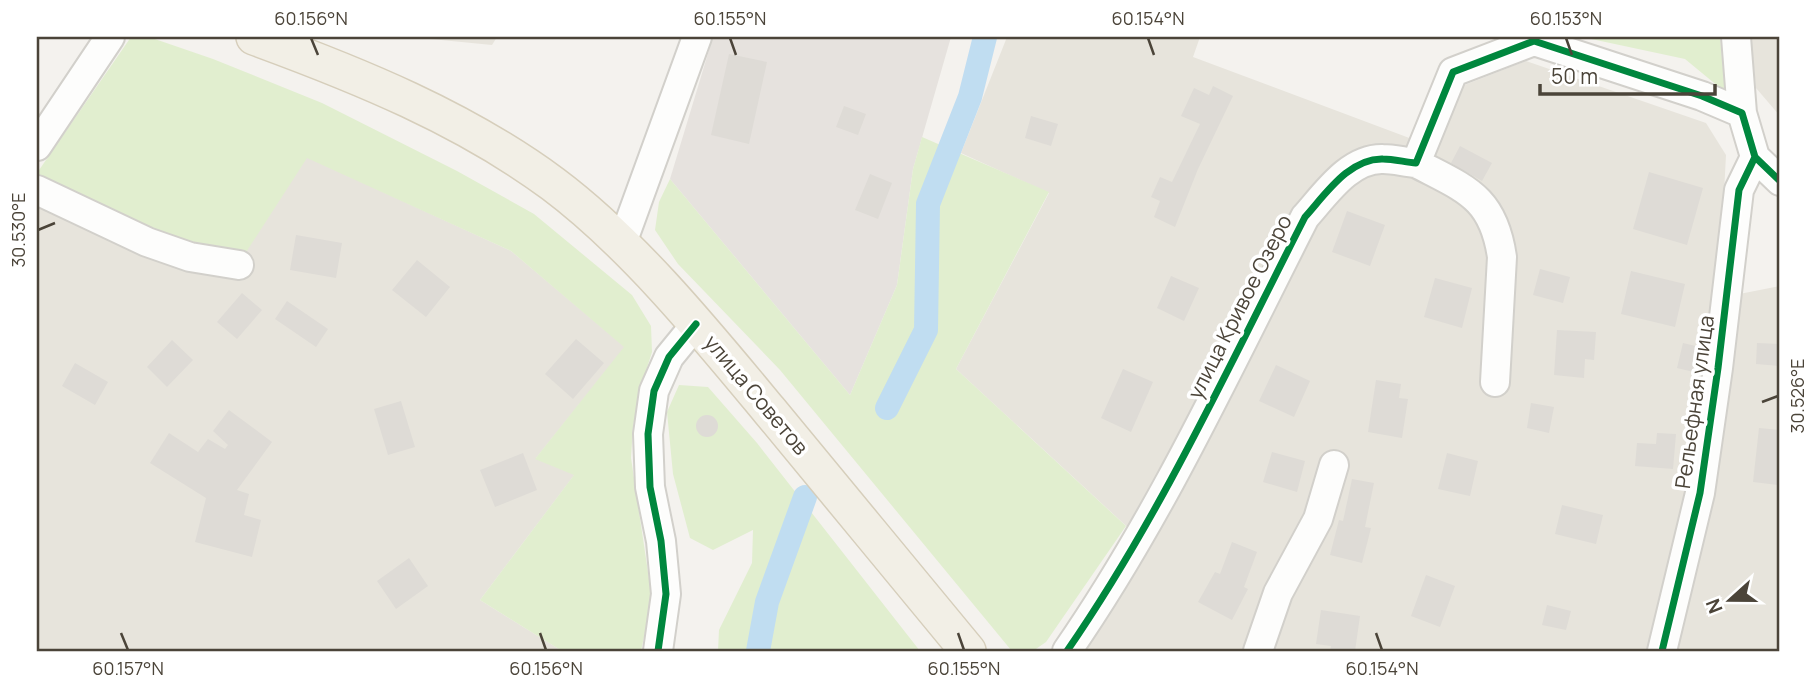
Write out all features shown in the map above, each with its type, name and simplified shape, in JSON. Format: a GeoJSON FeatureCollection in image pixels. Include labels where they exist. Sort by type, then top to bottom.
{"type":"FeatureCollection","features":[{"type":"Feature","properties":{"kind":"main road","name":"улица Советов"},"geometry":{"type":"LineString","coordinates":[[254,37],[304,55],[480,135],[554,185],[622,243],[696,324],[968,651]]}},
{"type":"Feature","properties":{"kind":"street"},"geometry":{"type":"LineString","coordinates":[[37,145],[110,37]]}},
{"type":"Feature","properties":{"kind":"street"},"geometry":{"type":"LineString","coordinates":[[622,243],[697,37]]}},
{"type":"Feature","properties":{"kind":"street"},"geometry":{"type":"LineString","coordinates":[[1736,37],[1742,113],[1755,157],[1780,181]]}},
{"type":"Feature","properties":{"kind":"street"},"geometry":{"type":"LineString","coordinates":[[1495,382],[1502,257],[1492,218],[1471,192],[1416,163],[1453,72],[1534,41],[1702,96],[1742,113]]}},
{"type":"Feature","properties":{"kind":"street","name":"Рельефная улица"},"geometry":{"type":"LineString","coordinates":[[1661,651],[1700,494],[1739,190],[1755,157]]}},
{"type":"Feature","properties":{"kind":"street","name":"улица Кривое Озеро"},"geometry":{"type":"LineString","coordinates":[[1067,651],[1148,524],[1305,217],[1339,178],[1359,165],[1380,159],[1416,163]]}},
{"type":"Feature","properties":{"kind":"street"},"geometry":{"type":"LineString","coordinates":[[37,190],[147,243],[190,257],[239,265]]}},
{"type":"Feature","properties":{"kind":"street"},"geometry":{"type":"LineString","coordinates":[[658,651],[666,594],[650,487],[648,434],[654,391],[669,357],[696,324]]}},
{"type":"Feature","properties":{"kind":"street"},"geometry":{"type":"LineString","coordinates":[[1258,651],[1278,593],[1318,519],[1334,465]]}},
{"type":"Feature","properties":{"kind":"shaded area"},"geometry":{"type":"Polygon","coordinates":[[[424,37],[497,37],[492,45],[424,37]]]}},
{"type":"Feature","properties":{"kind":"shaded area"},"geometry":{"type":"Polygon","coordinates":[[[713,37],[951,37],[913,169],[897,285],[850,395],[670,179],[713,37]]]}},
{"type":"Feature","properties":{"kind":"shaded area"},"geometry":{"type":"Polygon","coordinates":[[[1007,37],[1200,37],[1193,57],[1436,148],[1462,86],[1526,61],[1706,123],[1726,155],[1714,299],[1780,286],[1780,651],[1083,651],[1149,547],[956,369],[1049,193],[961,153],[1007,37]]]}},
{"type":"Feature","properties":{"kind":"shaded area"},"geometry":{"type":"Polygon","coordinates":[[[1751,37],[1780,37],[1780,116],[1756,88],[1751,37]]]}},
{"type":"Feature","properties":{"kind":"shaded area"},"geometry":{"type":"Polygon","coordinates":[[[307,157],[511,251],[625,347],[536,458],[575,474],[480,600],[562,651],[37,651],[37,204],[307,157]]]}},
{"type":"Feature","properties":{"kind":"green space"},"geometry":{"type":"Polygon","coordinates":[[[131,37],[149,37],[213,59],[322,103],[457,171],[534,214],[632,295],[651,326],[652,352],[633,426],[631,458],[652,599],[641,651],[562,651],[480,600],[574,475],[535,459],[624,347],[511,251],[307,158],[230,277],[37,204],[37,173],[131,37]]]}},
{"type":"Feature","properties":{"kind":"green space"},"geometry":{"type":"Polygon","coordinates":[[[1582,37],[1720,37],[1725,92],[1685,59],[1582,37]]]}},
{"type":"Feature","properties":{"kind":"green space"},"geometry":{"type":"Polygon","coordinates":[[[922,137],[1049,192],[956,369],[1126,526],[1046,642],[1033,651],[1011,650],[780,370],[678,264],[655,230],[659,202],[670,179],[850,395],[897,285],[913,169],[922,137]]]}},
{"type":"Feature","properties":{"kind":"green space"},"geometry":{"type":"Polygon","coordinates":[[[679,385],[708,387],[757,443],[920,651],[718,651],[719,630],[752,563],[753,530],[713,550],[690,538],[673,474],[667,412],[679,385]]]}},
{"type":"Feature","properties":{"kind":"building"},"geometry":{"type":"Polygon","coordinates":[[[729,54],[767,62],[749,144],[711,135],[729,54]]]}},
{"type":"Feature","properties":{"kind":"building"},"geometry":{"type":"Polygon","coordinates":[[[1213,86],[1233,96],[1198,169],[1175,227],[1154,217],[1160,201],[1151,197],[1160,177],[1172,182],[1200,124],[1181,116],[1194,88],[1209,95],[1213,86]]]}},
{"type":"Feature","properties":{"kind":"building"},"geometry":{"type":"Polygon","coordinates":[[[844,106],[866,114],[858,135],[836,127],[844,106]]]}},
{"type":"Feature","properties":{"kind":"building"},"geometry":{"type":"Polygon","coordinates":[[[1031,116],[1058,124],[1051,146],[1025,138],[1031,116]]]}},
{"type":"Feature","properties":{"kind":"building"},"geometry":{"type":"Polygon","coordinates":[[[1460,146],[1492,163],[1482,181],[1451,163],[1460,146]]]}},
{"type":"Feature","properties":{"kind":"building"},"geometry":{"type":"Polygon","coordinates":[[[1649,172],[1703,188],[1687,245],[1633,229],[1649,172]]]}},
{"type":"Feature","properties":{"kind":"building"},"geometry":{"type":"Polygon","coordinates":[[[870,174],[892,183],[878,219],[855,210],[870,174]]]}},
{"type":"Feature","properties":{"kind":"building"},"geometry":{"type":"Polygon","coordinates":[[[1347,211],[1385,225],[1370,266],[1332,252],[1347,211]]]}},
{"type":"Feature","properties":{"kind":"building"},"geometry":{"type":"Polygon","coordinates":[[[296,235],[342,243],[336,278],[290,270],[296,235]]]}},
{"type":"Feature","properties":{"kind":"building"},"geometry":{"type":"Polygon","coordinates":[[[417,260],[450,287],[426,317],[392,290],[417,260]]]}},
{"type":"Feature","properties":{"kind":"building"},"geometry":{"type":"Polygon","coordinates":[[[1540,269],[1570,277],[1563,303],[1533,295],[1540,269]]]}},
{"type":"Feature","properties":{"kind":"building"},"geometry":{"type":"Polygon","coordinates":[[[1631,271],[1685,284],[1675,327],[1621,314],[1631,271]]]}},
{"type":"Feature","properties":{"kind":"building"},"geometry":{"type":"Polygon","coordinates":[[[1171,276],[1199,288],[1184,321],[1157,308],[1171,276]]]}},
{"type":"Feature","properties":{"kind":"building"},"geometry":{"type":"Polygon","coordinates":[[[1435,278],[1472,288],[1462,328],[1424,317],[1435,278]]]}},
{"type":"Feature","properties":{"kind":"building"},"geometry":{"type":"Polygon","coordinates":[[[242,293],[262,310],[237,339],[217,322],[242,293]]]}},
{"type":"Feature","properties":{"kind":"building"},"geometry":{"type":"Polygon","coordinates":[[[287,301],[328,329],[316,347],[275,319],[287,301]]]}},
{"type":"Feature","properties":{"kind":"building"},"geometry":{"type":"Polygon","coordinates":[[[1557,330],[1596,332],[1594,360],[1585,359],[1584,378],[1554,375],[1557,330]]]}},
{"type":"Feature","properties":{"kind":"building"},"geometry":{"type":"Polygon","coordinates":[[[576,339],[604,363],[573,399],[545,374],[576,339]]]}},
{"type":"Feature","properties":{"kind":"building"},"geometry":{"type":"Polygon","coordinates":[[[172,340],[193,360],[167,387],[147,367],[172,340]]]}},
{"type":"Feature","properties":{"kind":"building"},"geometry":{"type":"Polygon","coordinates":[[[1683,343],[1704,348],[1698,373],[1677,368],[1683,343]]]}},
{"type":"Feature","properties":{"kind":"building"},"geometry":{"type":"Polygon","coordinates":[[[1757,343],[1780,344],[1780,366],[1756,364],[1757,343]]]}},
{"type":"Feature","properties":{"kind":"building"},"geometry":{"type":"Polygon","coordinates":[[[75,363],[108,382],[95,405],[62,386],[75,363]]]}},
{"type":"Feature","properties":{"kind":"building"},"geometry":{"type":"Polygon","coordinates":[[[1276,365],[1310,381],[1294,417],[1259,401],[1276,365]]]}},
{"type":"Feature","properties":{"kind":"building"},"geometry":{"type":"Polygon","coordinates":[[[1123,369],[1153,382],[1131,432],[1101,418],[1123,369]]]}},
{"type":"Feature","properties":{"kind":"building"},"geometry":{"type":"Polygon","coordinates":[[[1376,380],[1401,384],[1399,398],[1408,399],[1402,438],[1368,432],[1376,380]]]}},
{"type":"Feature","properties":{"kind":"building"},"geometry":{"type":"Polygon","coordinates":[[[401,401],[415,447],[388,455],[374,409],[401,401]]]}},
{"type":"Feature","properties":{"kind":"building"},"geometry":{"type":"Polygon","coordinates":[[[1531,403],[1554,407],[1549,433],[1527,428],[1531,403]]]}},
{"type":"Feature","properties":{"kind":"building"},"geometry":{"type":"Polygon","coordinates":[[[229,410],[272,442],[237,490],[249,494],[244,515],[261,520],[252,557],[195,542],[206,498],[150,463],[169,433],[198,452],[208,439],[225,449],[228,445],[213,431],[229,410]]]}},
{"type":"Feature","properties":{"kind":"building"},"geometry":{"type":"Polygon","coordinates":[[[703,415],[711,415],[718,422],[718,430],[711,437],[703,437],[696,430],[696,422],[703,415]]]}},
{"type":"Feature","properties":{"kind":"building"},"geometry":{"type":"Polygon","coordinates":[[[1759,428],[1780,430],[1778,485],[1753,482],[1759,428]]]}},
{"type":"Feature","properties":{"kind":"building"},"geometry":{"type":"Polygon","coordinates":[[[1657,433],[1676,434],[1673,469],[1635,466],[1637,443],[1656,444],[1657,433]]]}},
{"type":"Feature","properties":{"kind":"building"},"geometry":{"type":"Polygon","coordinates":[[[1272,452],[1305,461],[1297,492],[1263,482],[1272,452]]]}},
{"type":"Feature","properties":{"kind":"building"},"geometry":{"type":"Polygon","coordinates":[[[523,453],[537,490],[495,507],[480,470],[523,453]]]}},
{"type":"Feature","properties":{"kind":"building"},"geometry":{"type":"Polygon","coordinates":[[[1447,453],[1478,461],[1470,496],[1438,489],[1447,453]]]}},
{"type":"Feature","properties":{"kind":"building"},"geometry":{"type":"Polygon","coordinates":[[[1352,479],[1374,483],[1365,527],[1371,528],[1362,563],[1330,555],[1339,520],[1343,521],[1352,479]]]}},
{"type":"Feature","properties":{"kind":"building"},"geometry":{"type":"Polygon","coordinates":[[[1562,505],[1603,515],[1596,544],[1555,534],[1562,505]]]}},
{"type":"Feature","properties":{"kind":"building"},"geometry":{"type":"Polygon","coordinates":[[[1232,542],[1257,552],[1244,587],[1248,589],[1232,620],[1198,602],[1215,572],[1220,574],[1232,542]]]}},
{"type":"Feature","properties":{"kind":"building"},"geometry":{"type":"Polygon","coordinates":[[[409,558],[428,586],[396,609],[377,581],[409,558]]]}},
{"type":"Feature","properties":{"kind":"building"},"geometry":{"type":"Polygon","coordinates":[[[1426,575],[1455,586],[1440,627],[1411,616],[1426,575]]]}},
{"type":"Feature","properties":{"kind":"building"},"geometry":{"type":"Polygon","coordinates":[[[1547,605],[1571,611],[1566,630],[1542,625],[1547,605]]]}},
{"type":"Feature","properties":{"kind":"building"},"geometry":{"type":"Polygon","coordinates":[[[1321,610],[1360,616],[1355,651],[1330,651],[1331,646],[1316,644],[1321,610]]]}},
{"type":"Feature","properties":{"kind":"waterway"},"geometry":{"type":"LineString","coordinates":[[887,408],[926,330],[928,204],[970,97],[985,37]]}},
{"type":"Feature","properties":{"kind":"waterway"},"geometry":{"type":"LineString","coordinates":[[758,651],[767,602],[805,497]]}},
{"type":"Feature","properties":{"kind":"cycle path"},"geometry":{"type":"LineString","coordinates":[[1067,651],[1164,493],[1305,217],[1339,179],[1359,165],[1383,159],[1416,163],[1453,72],[1534,41],[1702,96],[1742,113],[1755,157],[1780,181]]}},
{"type":"Feature","properties":{"kind":"cycle path"},"geometry":{"type":"LineString","coordinates":[[1662,651],[1700,493],[1739,190],[1755,157]]}},
{"type":"Feature","properties":{"kind":"cycle path"},"geometry":{"type":"LineString","coordinates":[[658,651],[666,594],[661,541],[650,487],[648,434],[654,391],[669,357],[696,324]]}}]}
